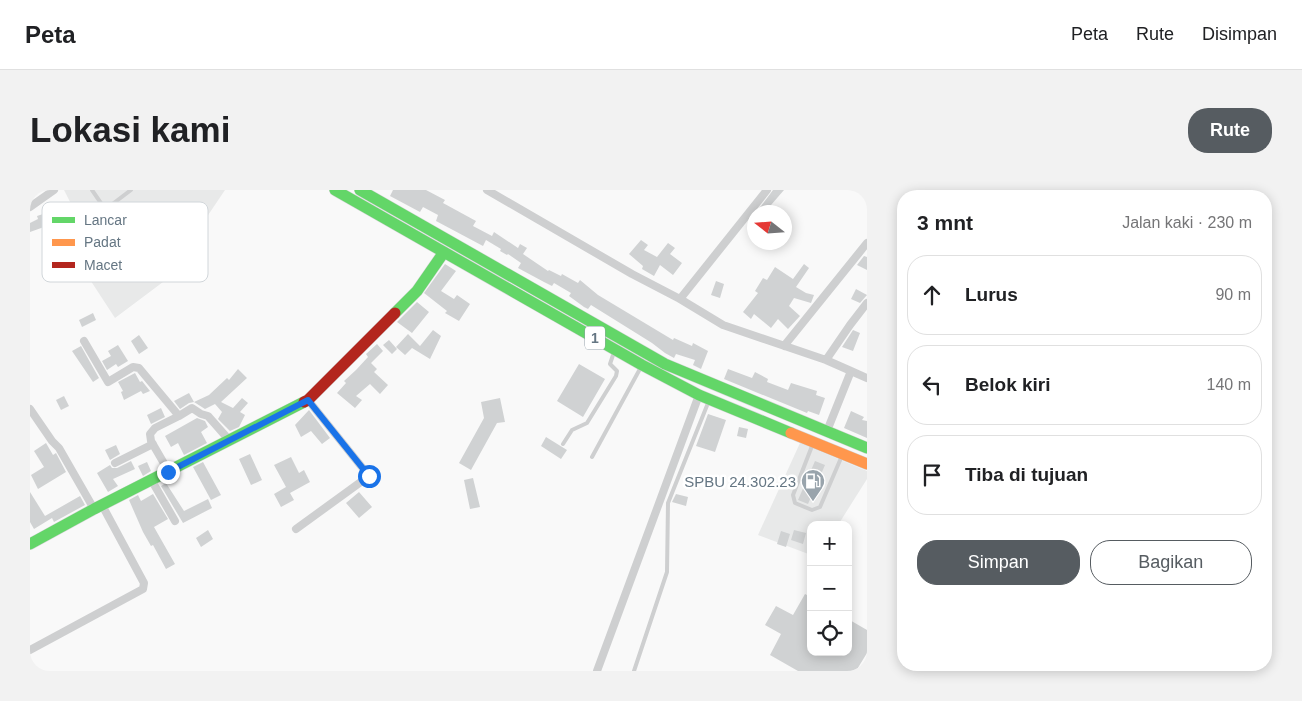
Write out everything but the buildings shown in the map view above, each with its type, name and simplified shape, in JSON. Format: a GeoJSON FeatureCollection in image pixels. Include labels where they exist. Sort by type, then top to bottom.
{"type":"FeatureCollection","features":[{"type":"Feature","properties":{"kind":"main road","name":"1"},"geometry":{"type":"LineString","coordinates":[[335,190],[615,350],[704,398],[867,464]]}},
{"type":"Feature","properties":{"kind":"main road","name":"1"},"geometry":{"type":"LineString","coordinates":[[360,190],[665,364],[867,448]]}},
{"type":"Feature","properties":{"kind":"main road"},"geometry":{"type":"LineString","coordinates":[[30,544],[98,507],[308,400],[417,291],[444,252]]}},
{"type":"Feature","properties":{"kind":"street"},"geometry":{"type":"LineString","coordinates":[[30,207],[54,190]]}},
{"type":"Feature","properties":{"kind":"street"},"geometry":{"type":"LineString","coordinates":[[487,190],[723,325],[826,360],[867,378]]}},
{"type":"Feature","properties":{"kind":"street"},"geometry":{"type":"LineString","coordinates":[[680,299],[767,190]]}},
{"type":"Feature","properties":{"kind":"street"},"geometry":{"type":"LineString","coordinates":[[784,346],[867,243]]}},
{"type":"Feature","properties":{"kind":"street"},"geometry":{"type":"LineString","coordinates":[[826,360],[867,303]]}},
{"type":"Feature","properties":{"kind":"street"},"geometry":{"type":"LineString","coordinates":[[84,340],[106,380],[110,381],[133,367],[139,368],[179,416]]}},
{"type":"Feature","properties":{"kind":"street"},"geometry":{"type":"LineString","coordinates":[[823,429],[851,371]]}},
{"type":"Feature","properties":{"kind":"street"},"geometry":{"type":"LineString","coordinates":[[597,671],[704,398]]}},
{"type":"Feature","properties":{"kind":"street"},"geometry":{"type":"LineString","coordinates":[[296,529],[369,476],[308,400]]}},
{"type":"Feature","properties":{"kind":"street"},"geometry":{"type":"LineString","coordinates":[[168,472],[150,437],[152,431],[192,408],[198,413],[209,417],[230,441]]}},
{"type":"Feature","properties":{"kind":"street"},"geometry":{"type":"LineString","coordinates":[[30,409],[52,442],[59,448],[98,507],[144,583],[143,589],[30,650]]}},
{"type":"Feature","properties":{"kind":"street"},"geometry":{"type":"LineString","coordinates":[[115,463],[153,444]]}},
{"type":"Feature","properties":{"kind":"street"},"geometry":{"type":"LineString","coordinates":[[152,481],[175,521]]}},
{"type":"Feature","properties":{"kind":"lane"},"geometry":{"type":"LineString","coordinates":[[92,190],[100,202]]}},
{"type":"Feature","properties":{"kind":"lane"},"geometry":{"type":"LineString","coordinates":[[115,202],[131,190]]}},
{"type":"Feature","properties":{"kind":"lane"},"geometry":{"type":"LineString","coordinates":[[563,444],[572,430],[587,423],[616,376],[617,371],[611,366],[610,361],[615,350]]}},
{"type":"Feature","properties":{"kind":"lane"},"geometry":{"type":"LineString","coordinates":[[592,457],[642,365]]}},
{"type":"Feature","properties":{"kind":"lane"},"geometry":{"type":"LineString","coordinates":[[634,671],[667,572],[668,503],[704,398]]}},
{"type":"Feature","properties":{"kind":"lane"},"geometry":{"type":"LineString","coordinates":[[823,429],[814,442],[793,495],[795,503],[812,510],[820,507],[849,440]]}},
{"type":"Feature","properties":{"kind":"shaded area"},"geometry":{"type":"Polygon","coordinates":[[[64,190],[225,190],[208,215],[208,202],[70,202],[64,190]]]}},
{"type":"Feature","properties":{"kind":"shaded area"},"geometry":{"type":"Polygon","coordinates":[[[92,282],[163,282],[115,318],[92,282]]]}},
{"type":"Feature","properties":{"kind":"shaded area","name":"SPBU 24.302.23"},"geometry":{"type":"Polygon","coordinates":[[[800,443],[867,471],[867,479],[841,521],[807,521],[807,553],[758,535],[800,443]]]}},
{"type":"Feature","properties":{"kind":"traffic: fast"},"geometry":{"type":"LineString","coordinates":[[335,190],[642,365],[699,395],[791,433]]}},
{"type":"Feature","properties":{"kind":"traffic: fast"},"geometry":{"type":"LineString","coordinates":[[360,190],[665,364],[867,448]]}},
{"type":"Feature","properties":{"kind":"traffic: fast"},"geometry":{"type":"LineString","coordinates":[[395,313],[417,291],[444,252]]}},
{"type":"Feature","properties":{"kind":"traffic: fast"},"geometry":{"type":"LineString","coordinates":[[30,544],[94,509],[304,402]]}},
{"type":"Feature","properties":{"kind":"traffic: slow"},"geometry":{"type":"LineString","coordinates":[[791,433],[867,464]]}},
{"type":"Feature","properties":{"kind":"traffic: jam"},"geometry":{"type":"LineString","coordinates":[[304,402],[395,313]]}},
{"type":"Feature","properties":{"kind":"place","name":"SPBU 24.302.23"},"geometry":{"type":"Point","coordinates":[813,502]}},
{"type":"Feature","properties":{"kind":"route"},"geometry":{"type":"LineString","coordinates":[[168,472],[308,400],[369,476]]}}]}
